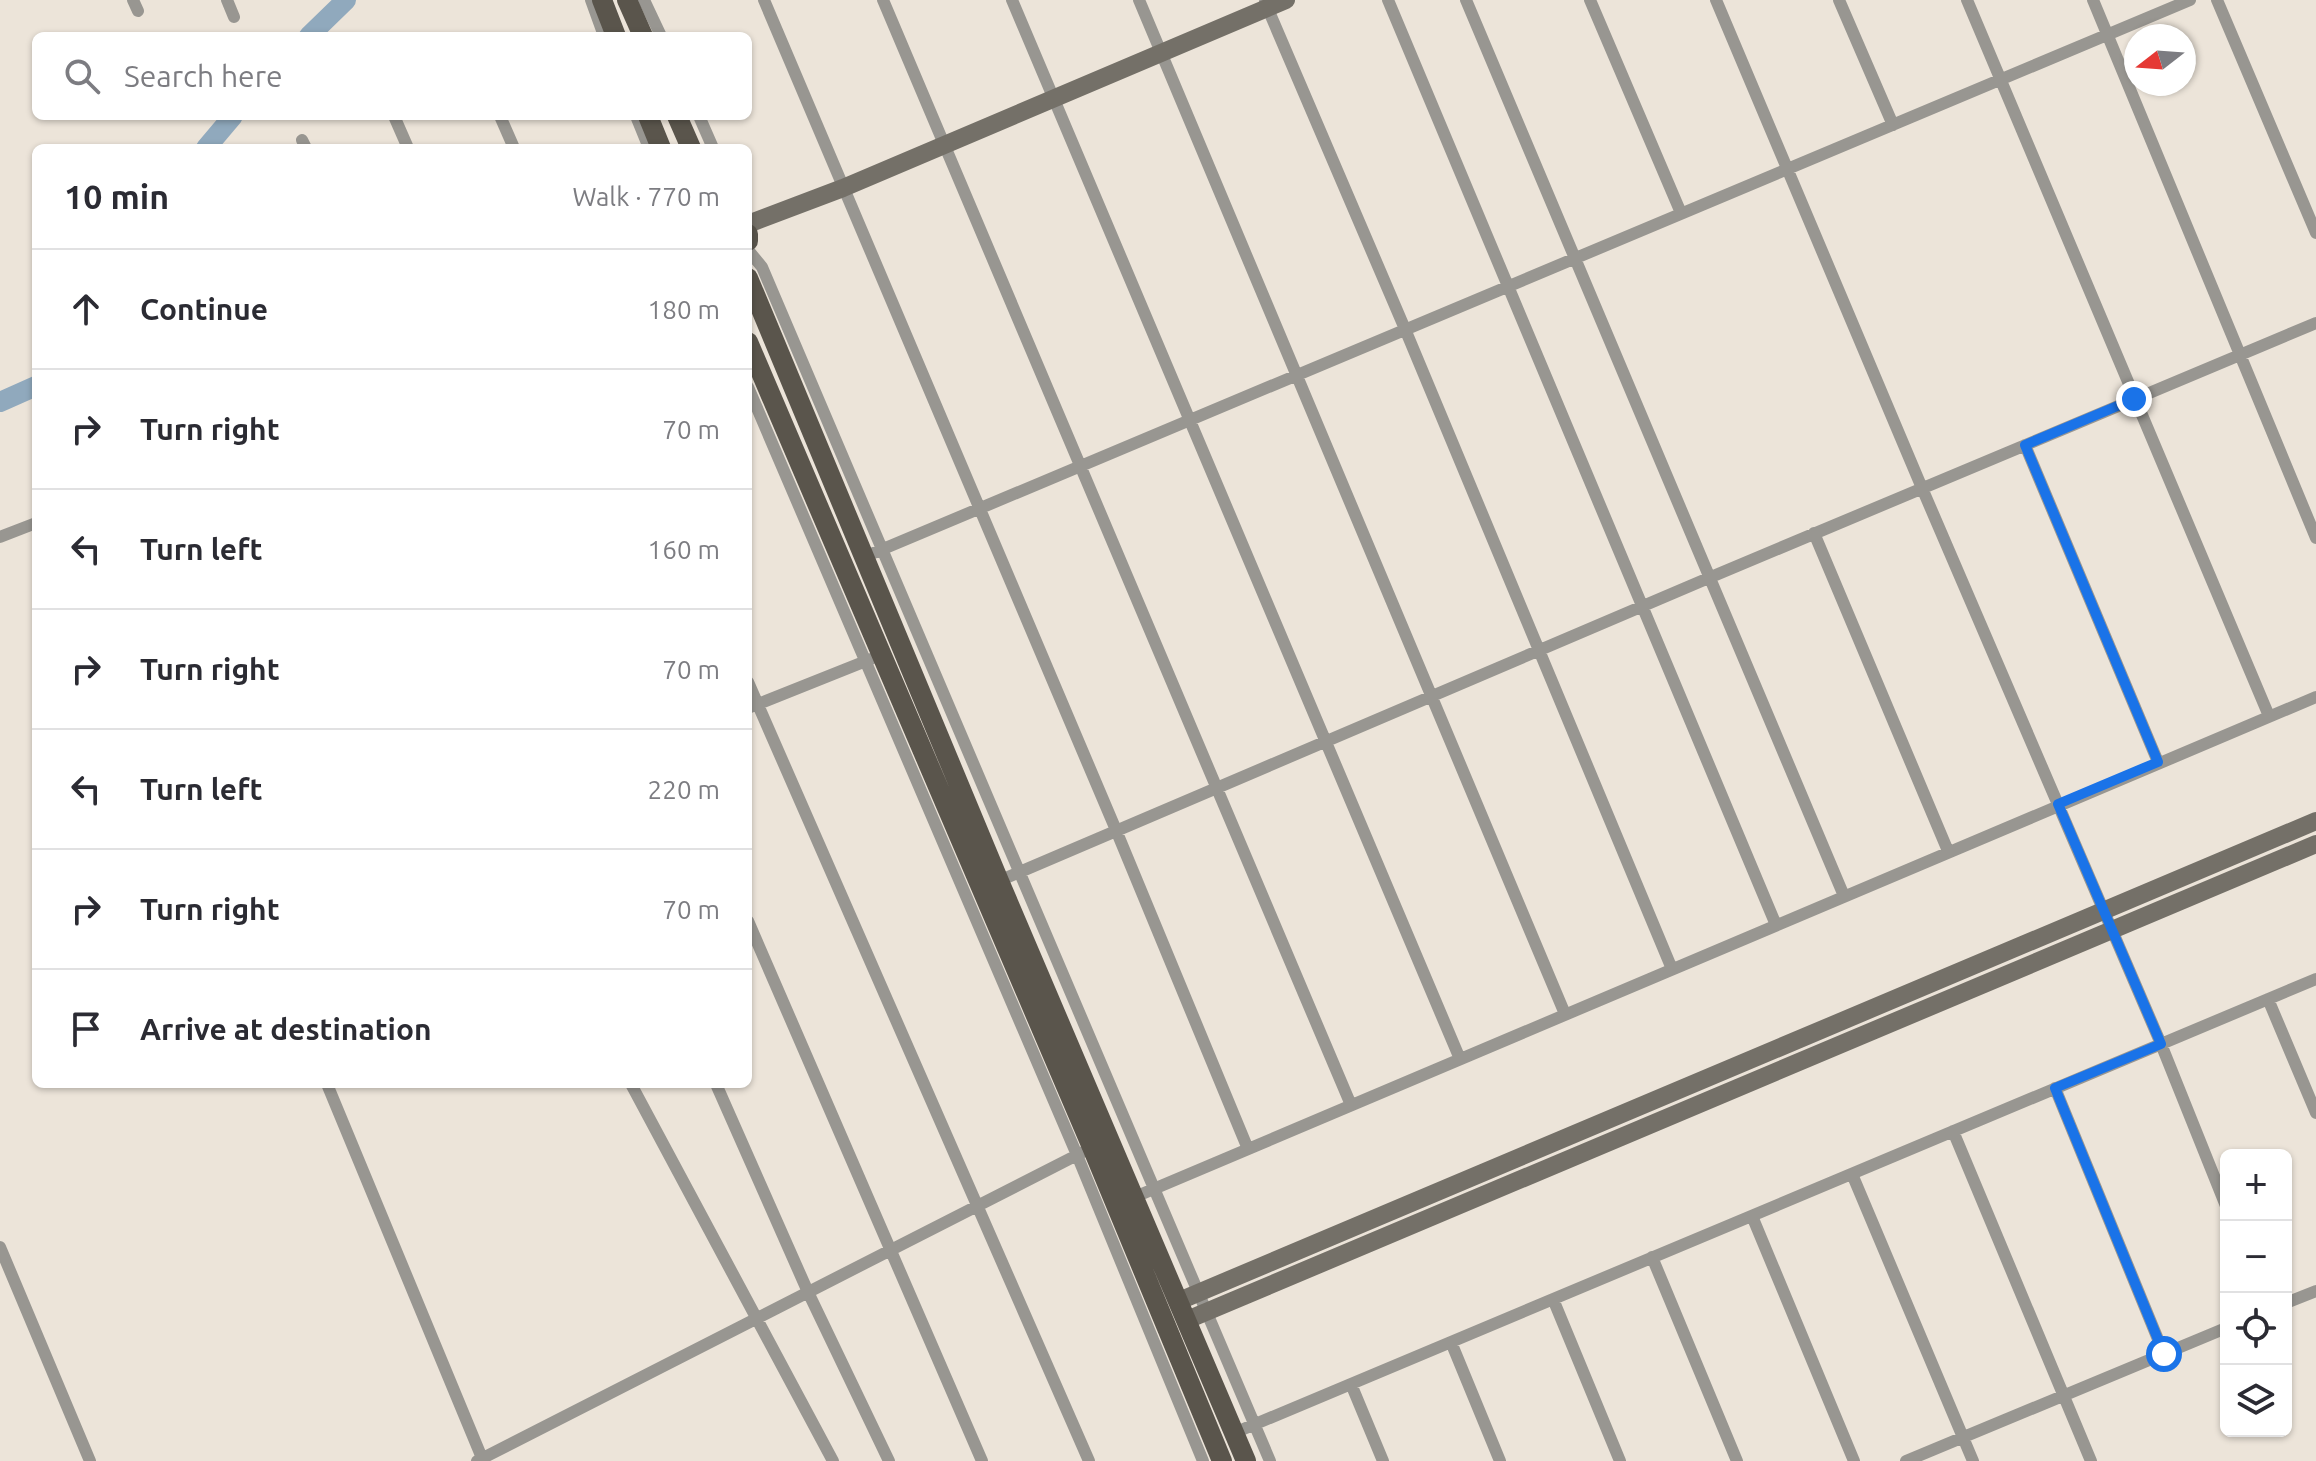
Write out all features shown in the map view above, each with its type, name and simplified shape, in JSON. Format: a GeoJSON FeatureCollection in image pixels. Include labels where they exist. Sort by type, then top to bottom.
{"type":"FeatureCollection","features":[{"type":"Feature","properties":{"kind":"main road"},"geometry":{"type":"LineString","coordinates":[[602,0],[614,32]]}},
{"type":"Feature","properties":{"kind":"main road"},"geometry":{"type":"LineString","coordinates":[[627,0],[641,32]]}},
{"type":"Feature","properties":{"kind":"main road"},"geometry":{"type":"LineString","coordinates":[[752,222],[945,145],[1161,53],[1266,4],[1286,0]]}},
{"type":"Feature","properties":{"kind":"main road"},"geometry":{"type":"LineString","coordinates":[[650,120],[659,144]]}},
{"type":"Feature","properties":{"kind":"main road"},"geometry":{"type":"LineString","coordinates":[[679,120],[689,144]]}},
{"type":"Feature","properties":{"kind":"main road"},"geometry":{"type":"LineString","coordinates":[[752,287],[873,553],[1085,1151],[1116,1205],[1222,1461]]}},
{"type":"Feature","properties":{"kind":"main road"},"geometry":{"type":"LineString","coordinates":[[752,352],[874,658],[1144,1193],[1197,1316],[1234,1433],[1246,1461]]}},
{"type":"Feature","properties":{"kind":"main road"},"geometry":{"type":"LineString","coordinates":[[1188,1297],[2316,821]]}},
{"type":"Feature","properties":{"kind":"main road"},"geometry":{"type":"LineString","coordinates":[[1197,1316],[2316,844]]}},
{"type":"Feature","properties":{"kind":"street"},"geometry":{"type":"LineString","coordinates":[[227,0],[234,17]]}},
{"type":"Feature","properties":{"kind":"street"},"geometry":{"type":"LineString","coordinates":[[591,0],[603,32]]}},
{"type":"Feature","properties":{"kind":"street"},"geometry":{"type":"LineString","coordinates":[[644,0],[659,32]]}},
{"type":"Feature","properties":{"kind":"street"},"geometry":{"type":"LineString","coordinates":[[764,0],[1248,1149]]}},
{"type":"Feature","properties":{"kind":"street"},"geometry":{"type":"LineString","coordinates":[[883,0],[1351,1105]]}},
{"type":"Feature","properties":{"kind":"street"},"geometry":{"type":"LineString","coordinates":[[1012,0],[1460,1059]]}},
{"type":"Feature","properties":{"kind":"street"},"geometry":{"type":"LineString","coordinates":[[1139,0],[1565,1014]]}},
{"type":"Feature","properties":{"kind":"street"},"geometry":{"type":"LineString","coordinates":[[1388,0],[1776,925]]}},
{"type":"Feature","properties":{"kind":"street"},"geometry":{"type":"LineString","coordinates":[[1466,0],[1844,896]]}},
{"type":"Feature","properties":{"kind":"street"},"geometry":{"type":"LineString","coordinates":[[1590,0],[1681,213]]}},
{"type":"Feature","properties":{"kind":"street"},"geometry":{"type":"LineString","coordinates":[[1716,0],[2113,930],[2220,1191]]}},
{"type":"Feature","properties":{"kind":"street"},"geometry":{"type":"LineString","coordinates":[[1839,0],[1893,125]]}},
{"type":"Feature","properties":{"kind":"street"},"geometry":{"type":"LineString","coordinates":[[1967,0],[2269,716]]}},
{"type":"Feature","properties":{"kind":"street"},"geometry":{"type":"LineString","coordinates":[[2093,0],[2316,538]]}},
{"type":"Feature","properties":{"kind":"street"},"geometry":{"type":"LineString","coordinates":[[873,553],[2190,0]]}},
{"type":"Feature","properties":{"kind":"street"},"geometry":{"type":"LineString","coordinates":[[2217,0],[2316,233]]}},
{"type":"Feature","properties":{"kind":"street"},"geometry":{"type":"LineString","coordinates":[[1266,4],[1672,969]]}},
{"type":"Feature","properties":{"kind":"street"},"geometry":{"type":"LineString","coordinates":[[396,120],[406,144]]}},
{"type":"Feature","properties":{"kind":"street"},"geometry":{"type":"LineString","coordinates":[[502,120],[512,144]]}},
{"type":"Feature","properties":{"kind":"street"},"geometry":{"type":"LineString","coordinates":[[638,120],[647,144]]}},
{"type":"Feature","properties":{"kind":"street"},"geometry":{"type":"LineString","coordinates":[[701,120],[711,144]]}},
{"type":"Feature","properties":{"kind":"street"},"geometry":{"type":"LineString","coordinates":[[752,255],[762,267],[873,553],[1019,872],[1144,1193]]}},
{"type":"Feature","properties":{"kind":"street"},"geometry":{"type":"LineString","coordinates":[[990,885],[1644,605],[2316,323]]}},
{"type":"Feature","properties":{"kind":"street"},"geometry":{"type":"LineString","coordinates":[[752,396],[874,658],[1085,1151],[1203,1461]]}},
{"type":"Feature","properties":{"kind":"street"},"geometry":{"type":"LineString","coordinates":[[2025,445],[2158,762]]}},
{"type":"Feature","properties":{"kind":"street"},"geometry":{"type":"LineString","coordinates":[[0,537],[32,525]]}},
{"type":"Feature","properties":{"kind":"street"},"geometry":{"type":"LineString","coordinates":[[1814,533],[1948,851]]}},
{"type":"Feature","properties":{"kind":"street"},"geometry":{"type":"LineString","coordinates":[[874,658],[753,706],[1089,1461]]}},
{"type":"Feature","properties":{"kind":"street"},"geometry":{"type":"LineString","coordinates":[[1116,1205],[2316,697]]}},
{"type":"Feature","properties":{"kind":"street"},"geometry":{"type":"LineString","coordinates":[[752,930],[982,1461]]}},
{"type":"Feature","properties":{"kind":"street"},"geometry":{"type":"LineString","coordinates":[[1234,1433],[2316,979]]}},
{"type":"Feature","properties":{"kind":"street"},"geometry":{"type":"LineString","coordinates":[[2268,999],[2316,1113]]}},
{"type":"Feature","properties":{"kind":"street"},"geometry":{"type":"LineString","coordinates":[[329,1088],[479,1460],[1085,1151]]}},
{"type":"Feature","properties":{"kind":"street"},"geometry":{"type":"LineString","coordinates":[[633,1088],[833,1461]]}},
{"type":"Feature","properties":{"kind":"street"},"geometry":{"type":"LineString","coordinates":[[718,1088],[808,1292],[889,1461]]}},
{"type":"Feature","properties":{"kind":"street"},"geometry":{"type":"LineString","coordinates":[[2055,1088],[2164,1354]]}},
{"type":"Feature","properties":{"kind":"street"},"geometry":{"type":"LineString","coordinates":[[1953,1131],[2091,1461]]}},
{"type":"Feature","properties":{"kind":"street"},"geometry":{"type":"LineString","coordinates":[[1852,1174],[1973,1461]]}},
{"type":"Feature","properties":{"kind":"street"},"geometry":{"type":"LineString","coordinates":[[1752,1216],[1854,1461]]}},
{"type":"Feature","properties":{"kind":"street"},"geometry":{"type":"LineString","coordinates":[[0,1247],[90,1461]]}},
{"type":"Feature","properties":{"kind":"street"},"geometry":{"type":"LineString","coordinates":[[1652,1257],[1737,1461]]}},
{"type":"Feature","properties":{"kind":"street"},"geometry":{"type":"LineString","coordinates":[[2292,1301],[2316,1291]]}},
{"type":"Feature","properties":{"kind":"street"},"geometry":{"type":"LineString","coordinates":[[1553,1299],[1620,1461]]}},
{"type":"Feature","properties":{"kind":"street"},"geometry":{"type":"LineString","coordinates":[[1197,1316],[1270,1461]]}},
{"type":"Feature","properties":{"kind":"street"},"geometry":{"type":"LineString","coordinates":[[1906,1461],[2220,1331]]}},
{"type":"Feature","properties":{"kind":"street"},"geometry":{"type":"LineString","coordinates":[[1451,1342],[1500,1461]]}},
{"type":"Feature","properties":{"kind":"street"},"geometry":{"type":"LineString","coordinates":[[1351,1384],[1383,1461]]}},
{"type":"Feature","properties":{"kind":"waterway"},"geometry":{"type":"LineString","coordinates":[[313,32],[346,0]]}},
{"type":"Feature","properties":{"kind":"waterway"},"geometry":{"type":"LineString","coordinates":[[209,144],[230,120]]}},
{"type":"Feature","properties":{"kind":"waterway"},"geometry":{"type":"LineString","coordinates":[[0,402],[32,388]]}},
{"type":"Feature","properties":{"kind":"route"},"geometry":{"type":"LineString","coordinates":[[2134,399],[2025,445],[2158,762],[2058,804],[2161,1044],[2055,1088],[2164,1354]]}}]}
